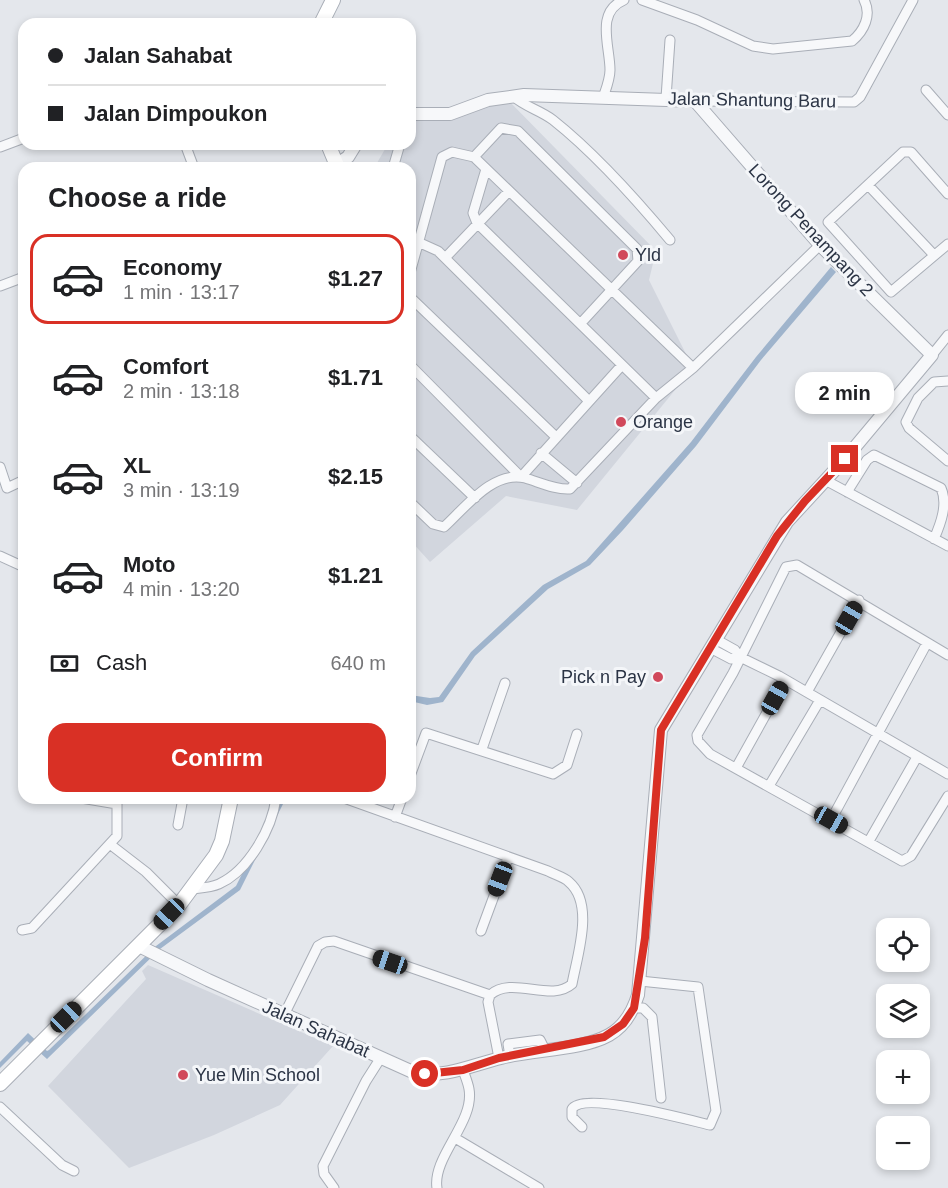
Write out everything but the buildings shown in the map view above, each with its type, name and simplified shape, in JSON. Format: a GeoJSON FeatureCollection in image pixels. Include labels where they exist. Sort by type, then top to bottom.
{"type":"FeatureCollection","features":[{"type":"Feature","properties":{"kind":"main road"},"geometry":{"type":"LineString","coordinates":[[324,18],[333,0]]}},
{"type":"Feature","properties":{"kind":"main road"},"geometry":{"type":"LineString","coordinates":[[0,1084],[179,905],[216,855],[222,841],[230,804]]}},
{"type":"Feature","properties":{"kind":"street"},"geometry":{"type":"LineString","coordinates":[[603,98],[610,71],[607,18],[611,8],[624,0]]}},
{"type":"Feature","properties":{"kind":"street"},"geometry":{"type":"LineString","coordinates":[[642,0],[697,20],[743,43],[773,49],[852,41],[862,30],[867,19],[868,10],[864,0]]}},
{"type":"Feature","properties":{"kind":"street","name":"Jalan Shantung Baru"},"geometry":{"type":"LineString","coordinates":[[416,114],[450,114],[488,100],[513,96],[854,102],[860,98],[914,0]]}},
{"type":"Feature","properties":{"kind":"street"},"geometry":{"type":"LineString","coordinates":[[666,98],[670,40]]}},
{"type":"Feature","properties":{"kind":"street"},"geometry":{"type":"LineString","coordinates":[[926,90],[947,112]]}},
{"type":"Feature","properties":{"kind":"street"},"geometry":{"type":"LineString","coordinates":[[513,96],[521,104],[550,117],[574,137],[646,211],[670,240]]}},
{"type":"Feature","properties":{"kind":"street","name":"Lorong Penampang 2"},"geometry":{"type":"LineString","coordinates":[[695,101],[820,245],[932,356]]}},
{"type":"Feature","properties":{"kind":"street"},"geometry":{"type":"LineString","coordinates":[[474,157],[501,128],[518,131],[637,249],[638,261],[581,323]]}},
{"type":"Feature","properties":{"kind":"street"},"geometry":{"type":"LineString","coordinates":[[0,147],[18,140]]}},
{"type":"Feature","properties":{"kind":"street"},"geometry":{"type":"LineString","coordinates":[[342,162],[352,150]]}},
{"type":"Feature","properties":{"kind":"street"},"geometry":{"type":"LineString","coordinates":[[416,250],[442,157],[452,152],[474,157],[693,368]]}},
{"type":"Feature","properties":{"kind":"street"},"geometry":{"type":"LineString","coordinates":[[948,194],[911,152],[903,153],[828,222],[883,286],[891,292],[898,289],[948,244]]}},
{"type":"Feature","properties":{"kind":"street"},"geometry":{"type":"LineString","coordinates":[[486,169],[473,213],[477,224],[656,398]]}},
{"type":"Feature","properties":{"kind":"street"},"geometry":{"type":"LineString","coordinates":[[868,185],[934,255]]}},
{"type":"Feature","properties":{"kind":"street"},"geometry":{"type":"LineString","coordinates":[[445,258],[509,191]]}},
{"type":"Feature","properties":{"kind":"street"},"geometry":{"type":"LineString","coordinates":[[418,242],[432,247],[445,258],[589,401]]}},
{"type":"Feature","properties":{"kind":"street"},"geometry":{"type":"LineString","coordinates":[[416,508],[433,524],[444,527],[475,498],[505,478],[521,477],[564,489],[577,483],[656,398],[693,368],[820,245]]}},
{"type":"Feature","properties":{"kind":"street"},"geometry":{"type":"LineString","coordinates":[[0,286],[18,280]]}},
{"type":"Feature","properties":{"kind":"street"},"geometry":{"type":"LineString","coordinates":[[416,303],[556,437]]}},
{"type":"Feature","properties":{"kind":"street"},"geometry":{"type":"LineString","coordinates":[[661,1098],[652,1017],[643,1008],[634,1008],[640,981],[661,730],[777,536],[948,335]]}},
{"type":"Feature","properties":{"kind":"street"},"geometry":{"type":"LineString","coordinates":[[521,477],[622,365]]}},
{"type":"Feature","properties":{"kind":"street"},"geometry":{"type":"LineString","coordinates":[[416,371],[521,477]]}},
{"type":"Feature","properties":{"kind":"street"},"geometry":{"type":"LineString","coordinates":[[948,381],[934,382],[918,398],[906,422],[909,428],[948,461]]}},
{"type":"Feature","properties":{"kind":"street"},"geometry":{"type":"LineString","coordinates":[[416,442],[475,498]]}},
{"type":"Feature","properties":{"kind":"street"},"geometry":{"type":"LineString","coordinates":[[541,453],[577,483]]}},
{"type":"Feature","properties":{"kind":"street"},"geometry":{"type":"LineString","coordinates":[[847,492],[867,460],[874,455],[940,488],[945,501],[942,520],[934,539]]}},
{"type":"Feature","properties":{"kind":"street"},"geometry":{"type":"LineString","coordinates":[[0,467],[8,488],[18,483]]}},
{"type":"Feature","properties":{"kind":"street"},"geometry":{"type":"LineString","coordinates":[[825,480],[948,546]]}},
{"type":"Feature","properties":{"kind":"street"},"geometry":{"type":"LineString","coordinates":[[0,556],[18,564]]}},
{"type":"Feature","properties":{"kind":"street"},"geometry":{"type":"LineString","coordinates":[[948,655],[797,565],[786,567],[697,735],[698,741],[710,754],[869,841],[897,859],[907,860],[948,796]]}},
{"type":"Feature","properties":{"kind":"street"},"geometry":{"type":"LineString","coordinates":[[807,692],[859,600]]}},
{"type":"Feature","properties":{"kind":"street"},"geometry":{"type":"LineString","coordinates":[[831,820],[927,643]]}},
{"type":"Feature","properties":{"kind":"street"},"geometry":{"type":"LineString","coordinates":[[714,644],[731,659],[740,657],[785,680],[948,773]]}},
{"type":"Feature","properties":{"kind":"street"},"geometry":{"type":"LineString","coordinates":[[736,768],[785,680]]}},
{"type":"Feature","properties":{"kind":"street"},"geometry":{"type":"LineString","coordinates":[[482,749],[505,683]]}},
{"type":"Feature","properties":{"kind":"street"},"geometry":{"type":"LineString","coordinates":[[769,786],[820,700]]}},
{"type":"Feature","properties":{"kind":"street"},"geometry":{"type":"LineString","coordinates":[[416,757],[423,735],[426,733],[482,749],[554,774],[567,765],[577,734]]}},
{"type":"Feature","properties":{"kind":"street"},"geometry":{"type":"LineString","coordinates":[[869,841],[917,757]]}},
{"type":"Feature","properties":{"kind":"street"},"geometry":{"type":"LineString","coordinates":[[22,930],[32,928],[111,845],[117,836],[117,804]]}},
{"type":"Feature","properties":{"kind":"street"},"geometry":{"type":"LineString","coordinates":[[178,825],[182,804]]}},
{"type":"Feature","properties":{"kind":"street"},"geometry":{"type":"LineString","coordinates":[[191,889],[216,886],[238,870],[262,840],[274,804]]}},
{"type":"Feature","properties":{"kind":"street"},"geometry":{"type":"LineString","coordinates":[[360,804],[569,882],[580,897],[582,915],[572,984],[567,988],[503,988],[490,995],[488,1002],[505,1057]]}},
{"type":"Feature","properties":{"kind":"street"},"geometry":{"type":"LineString","coordinates":[[395,817],[400,804]]}},
{"type":"Feature","properties":{"kind":"street"},"geometry":{"type":"LineString","coordinates":[[111,845],[146,872],[179,905]]}},
{"type":"Feature","properties":{"kind":"street"},"geometry":{"type":"LineString","coordinates":[[481,931],[508,858]]}},
{"type":"Feature","properties":{"kind":"street"},"geometry":{"type":"LineString","coordinates":[[284,1015],[318,946],[334,941],[490,995]]}},
{"type":"Feature","properties":{"kind":"street","name":"Jalan Sahabat"},"geometry":{"type":"LineString","coordinates":[[139,946],[380,1059],[425,1074],[463,1070],[505,1057],[610,1034],[623,1024],[634,1008]]}},
{"type":"Feature","properties":{"kind":"street"},"geometry":{"type":"LineString","coordinates":[[582,1127],[572,1117],[572,1109],[578,1103],[589,1102],[654,1112],[710,1125],[713,1122],[716,1112],[698,987],[640,981]]}},
{"type":"Feature","properties":{"kind":"street"},"geometry":{"type":"LineString","coordinates":[[334,1188],[324,1174],[323,1166],[366,1081],[380,1059]]}},
{"type":"Feature","properties":{"kind":"street"},"geometry":{"type":"LineString","coordinates":[[437,1188],[438,1172],[455,1138],[469,1097],[463,1070]]}},
{"type":"Feature","properties":{"kind":"street"},"geometry":{"type":"LineString","coordinates":[[0,1107],[62,1166],[74,1171]]}},
{"type":"Feature","properties":{"kind":"street"},"geometry":{"type":"LineString","coordinates":[[455,1138],[539,1188]]}},
{"type":"Feature","properties":{"kind":"shaded area"},"geometry":{"type":"Polygon","coordinates":[[[506,98],[656,251],[649,280],[693,368],[577,510],[506,496],[430,562],[416,547],[416,162],[378,162],[384,150],[416,150],[416,114],[450,114],[506,98]]]}},
{"type":"Feature","properties":{"kind":"shaded area","name":"Yue Min School"},"geometry":{"type":"Polygon","coordinates":[[[148,965],[333,1046],[280,1105],[214,1135],[129,1168],[48,1086],[146,979],[142,971],[148,965]]]}},
{"type":"Feature","properties":{"kind":"water"},"geometry":{"type":"Polygon","coordinates":[[[831,267],[836,272],[761,360],[696,446],[590,565],[548,589],[475,656],[443,702],[427,705],[416,702],[416,696],[439,697],[471,652],[543,585],[586,561],[691,442],[756,357],[831,267]]]}},
{"type":"Feature","properties":{"kind":"water"},"geometry":{"type":"Polygon","coordinates":[[[277,804],[283,804],[240,890],[160,949],[47,1059],[27,1041],[0,1068],[0,1062],[28,1033],[47,1051],[49,1050],[156,946],[236,886],[277,804]]]}},
{"type":"Feature","properties":{"kind":"place","name":"Yld"},"geometry":{"type":"Point","coordinates":[623,255]}},
{"type":"Feature","properties":{"kind":"place","name":"Orange"},"geometry":{"type":"Point","coordinates":[621,422]}},
{"type":"Feature","properties":{"kind":"place","name":"Pick n Pay"},"geometry":{"type":"Point","coordinates":[658,677]}},
{"type":"Feature","properties":{"kind":"place","name":"Yue Min School"},"geometry":{"type":"Point","coordinates":[183,1075]}},
{"type":"Feature","properties":{"kind":"route"},"geometry":{"type":"LineString","coordinates":[[425,1074],[463,1070],[499,1058],[592,1041],[610,1034],[623,1024],[634,1008],[638,995],[645,938],[661,730],[717,640],[777,536],[805,501],[845,459]]}}]}
